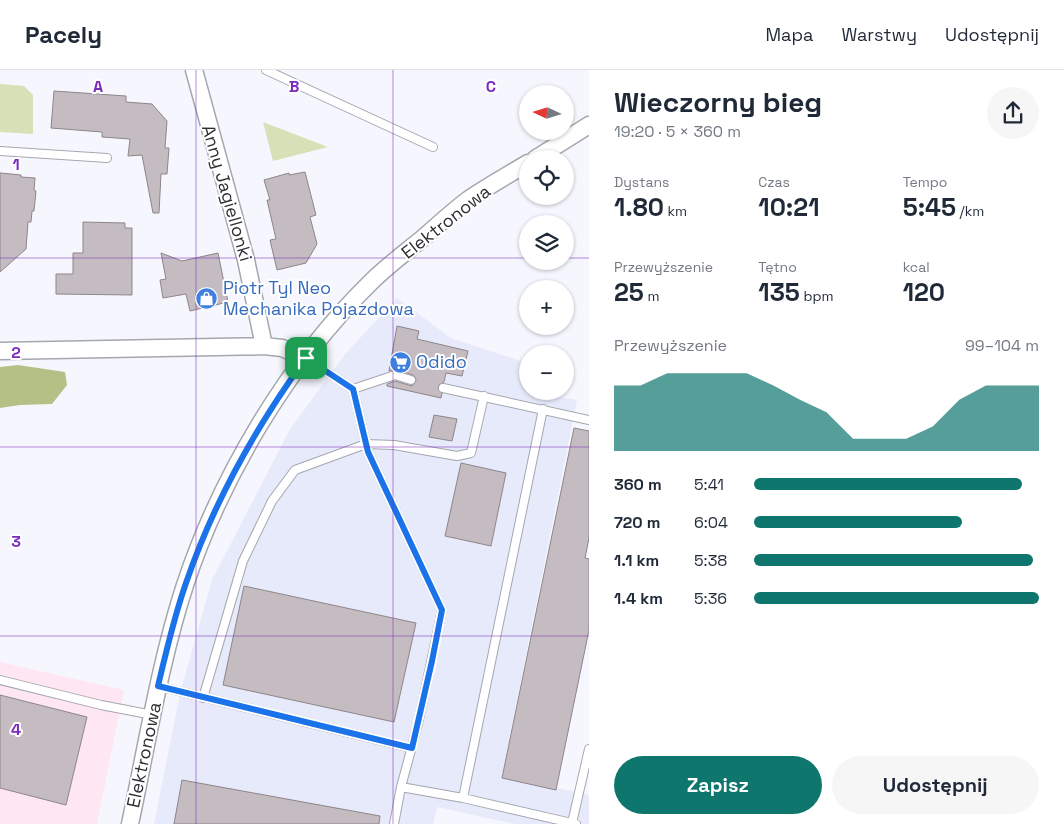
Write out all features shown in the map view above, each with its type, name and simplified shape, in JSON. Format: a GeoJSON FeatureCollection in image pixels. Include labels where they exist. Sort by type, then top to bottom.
{"type":"FeatureCollection","features":[{"type":"Feature","properties":{"kind":"street","name":"Anny Jagiellonki"},"geometry":{"type":"LineString","coordinates":[[194,70],[246,260],[264,346]]}},
{"type":"Feature","properties":{"kind":"street"},"geometry":{"type":"LineString","coordinates":[[549,150],[589,125]]}},
{"type":"Feature","properties":{"kind":"street","name":"Elektronowa"},"geometry":{"type":"LineString","coordinates":[[130,824],[158,686],[170,634],[185,584],[206,529],[230,477],[253,437],[280,394],[306,358],[333,324],[371,282],[469,199],[519,168]]}},
{"type":"Feature","properties":{"kind":"street"},"geometry":{"type":"LineString","coordinates":[[0,351],[264,346],[282,348],[306,358]]}},
{"type":"Feature","properties":{"kind":"lane"},"geometry":{"type":"LineString","coordinates":[[266,70],[433,147]]}},
{"type":"Feature","properties":{"kind":"lane"},"geometry":{"type":"LineString","coordinates":[[0,151],[106,158]]}},
{"type":"Feature","properties":{"kind":"lane"},"geometry":{"type":"LineString","coordinates":[[306,358],[353,389],[368,452],[442,610],[394,824]]}},
{"type":"Feature","properties":{"kind":"lane"},"geometry":{"type":"LineString","coordinates":[[353,389],[395,375],[411,380]]}},
{"type":"Feature","properties":{"kind":"lane"},"geometry":{"type":"LineString","coordinates":[[443,388],[589,420]]}},
{"type":"Feature","properties":{"kind":"lane"},"geometry":{"type":"LineString","coordinates":[[203,698],[243,561],[272,501],[295,470],[366,444],[394,445],[458,456],[471,452],[484,396]]}},
{"type":"Feature","properties":{"kind":"lane"},"geometry":{"type":"LineString","coordinates":[[463,798],[543,409]]}},
{"type":"Feature","properties":{"kind":"lane"},"geometry":{"type":"LineString","coordinates":[[0,680],[101,705],[152,715]]}},
{"type":"Feature","properties":{"kind":"lane"},"geometry":{"type":"LineString","coordinates":[[158,686],[412,748]]}},
{"type":"Feature","properties":{"kind":"lane"},"geometry":{"type":"LineString","coordinates":[[401,787],[463,798],[574,824],[589,749]]}},
{"type":"Feature","properties":{"kind":"shaded area"},"geometry":{"type":"Polygon","coordinates":[[[397,298],[451,338],[519,360],[519,400],[577,400],[502,775],[589,795],[589,824],[515,824],[437,807],[433,824],[154,824],[180,693],[212,580],[290,429],[346,353],[397,298]]]}},
{"type":"Feature","properties":{"kind":"shaded area"},"geometry":{"type":"Polygon","coordinates":[[[0,662],[124,690],[97,824],[0,824],[0,662]]]}},
{"type":"Feature","properties":{"kind":"green space"},"geometry":{"type":"Polygon","coordinates":[[[0,84],[24,86],[33,95],[33,134],[0,132],[0,84]]]}},
{"type":"Feature","properties":{"kind":"green space"},"geometry":{"type":"Polygon","coordinates":[[[263,122],[328,147],[273,161],[263,122]]]}},
{"type":"Feature","properties":{"kind":"green space"},"geometry":{"type":"Polygon","coordinates":[[[18,365],[65,372],[67,385],[52,404],[0,408],[0,367],[18,365]]]}},
{"type":"Feature","properties":{"kind":"building"},"geometry":{"type":"Polygon","coordinates":[[[54,91],[126,96],[126,102],[152,104],[167,121],[165,148],[169,148],[167,174],[161,174],[159,213],[153,213],[142,155],[128,156],[130,139],[102,137],[102,132],[51,128],[54,91]]]}},
{"type":"Feature","properties":{"kind":"building"},"geometry":{"type":"Polygon","coordinates":[[[305,172],[316,215],[310,217],[317,244],[306,263],[277,270],[270,240],[276,239],[267,200],[270,200],[264,180],[289,173],[289,175],[305,172]]]}},
{"type":"Feature","properties":{"kind":"building"},"geometry":{"type":"Polygon","coordinates":[[[0,173],[35,178],[34,190],[36,191],[34,211],[32,211],[31,222],[28,222],[26,249],[0,272],[0,173]]]}},
{"type":"Feature","properties":{"kind":"building"},"geometry":{"type":"Polygon","coordinates":[[[83,222],[125,223],[125,228],[132,228],[132,295],[56,294],[56,274],[73,274],[73,253],[83,253],[83,222]]]}},
{"type":"Feature","properties":{"kind":"building"},"geometry":{"type":"Polygon","coordinates":[[[161,253],[182,261],[218,253],[228,302],[190,311],[186,294],[163,298],[160,280],[166,279],[161,253]]]}},
{"type":"Feature","properties":{"kind":"building"},"geometry":{"type":"Polygon","coordinates":[[[397,326],[419,331],[417,339],[468,351],[462,376],[446,373],[444,382],[439,385],[438,389],[442,393],[441,398],[387,386],[387,384],[395,381],[412,386],[416,381],[413,375],[397,370],[389,371],[397,326]]]}},
{"type":"Feature","properties":{"kind":"building"},"geometry":{"type":"Polygon","coordinates":[[[434,415],[457,419],[452,441],[429,437],[434,415]]]}},
{"type":"Feature","properties":{"kind":"building"},"geometry":{"type":"Polygon","coordinates":[[[574,428],[589,431],[589,538],[585,558],[589,559],[589,630],[556,790],[502,778],[574,428]]]}},
{"type":"Feature","properties":{"kind":"building"},"geometry":{"type":"Polygon","coordinates":[[[461,463],[506,473],[491,546],[445,536],[461,463]]]}},
{"type":"Feature","properties":{"kind":"building"},"geometry":{"type":"Polygon","coordinates":[[[244,586],[416,623],[394,722],[223,685],[244,586]]]}},
{"type":"Feature","properties":{"kind":"building"},"geometry":{"type":"Polygon","coordinates":[[[0,695],[87,717],[66,805],[0,788],[0,695]]]}},
{"type":"Feature","properties":{"kind":"building"},"geometry":{"type":"Polygon","coordinates":[[[182,780],[380,816],[379,824],[174,824],[182,780]]]}},
{"type":"Feature","properties":{"kind":"place","name":"Piotr Tyl Neo Mechanika Pojazdowa"},"geometry":{"type":"Point","coordinates":[207,298]}},
{"type":"Feature","properties":{"kind":"place","name":"Odido"},"geometry":{"type":"Point","coordinates":[400,362]}},
{"type":"Feature","properties":{"kind":"route"},"geometry":{"type":"LineString","coordinates":[[306,358],[353,389],[368,452],[442,610],[412,748],[180,693],[158,686],[170,634],[185,584],[206,529],[230,477],[253,437],[280,394],[306,358]]}}]}
